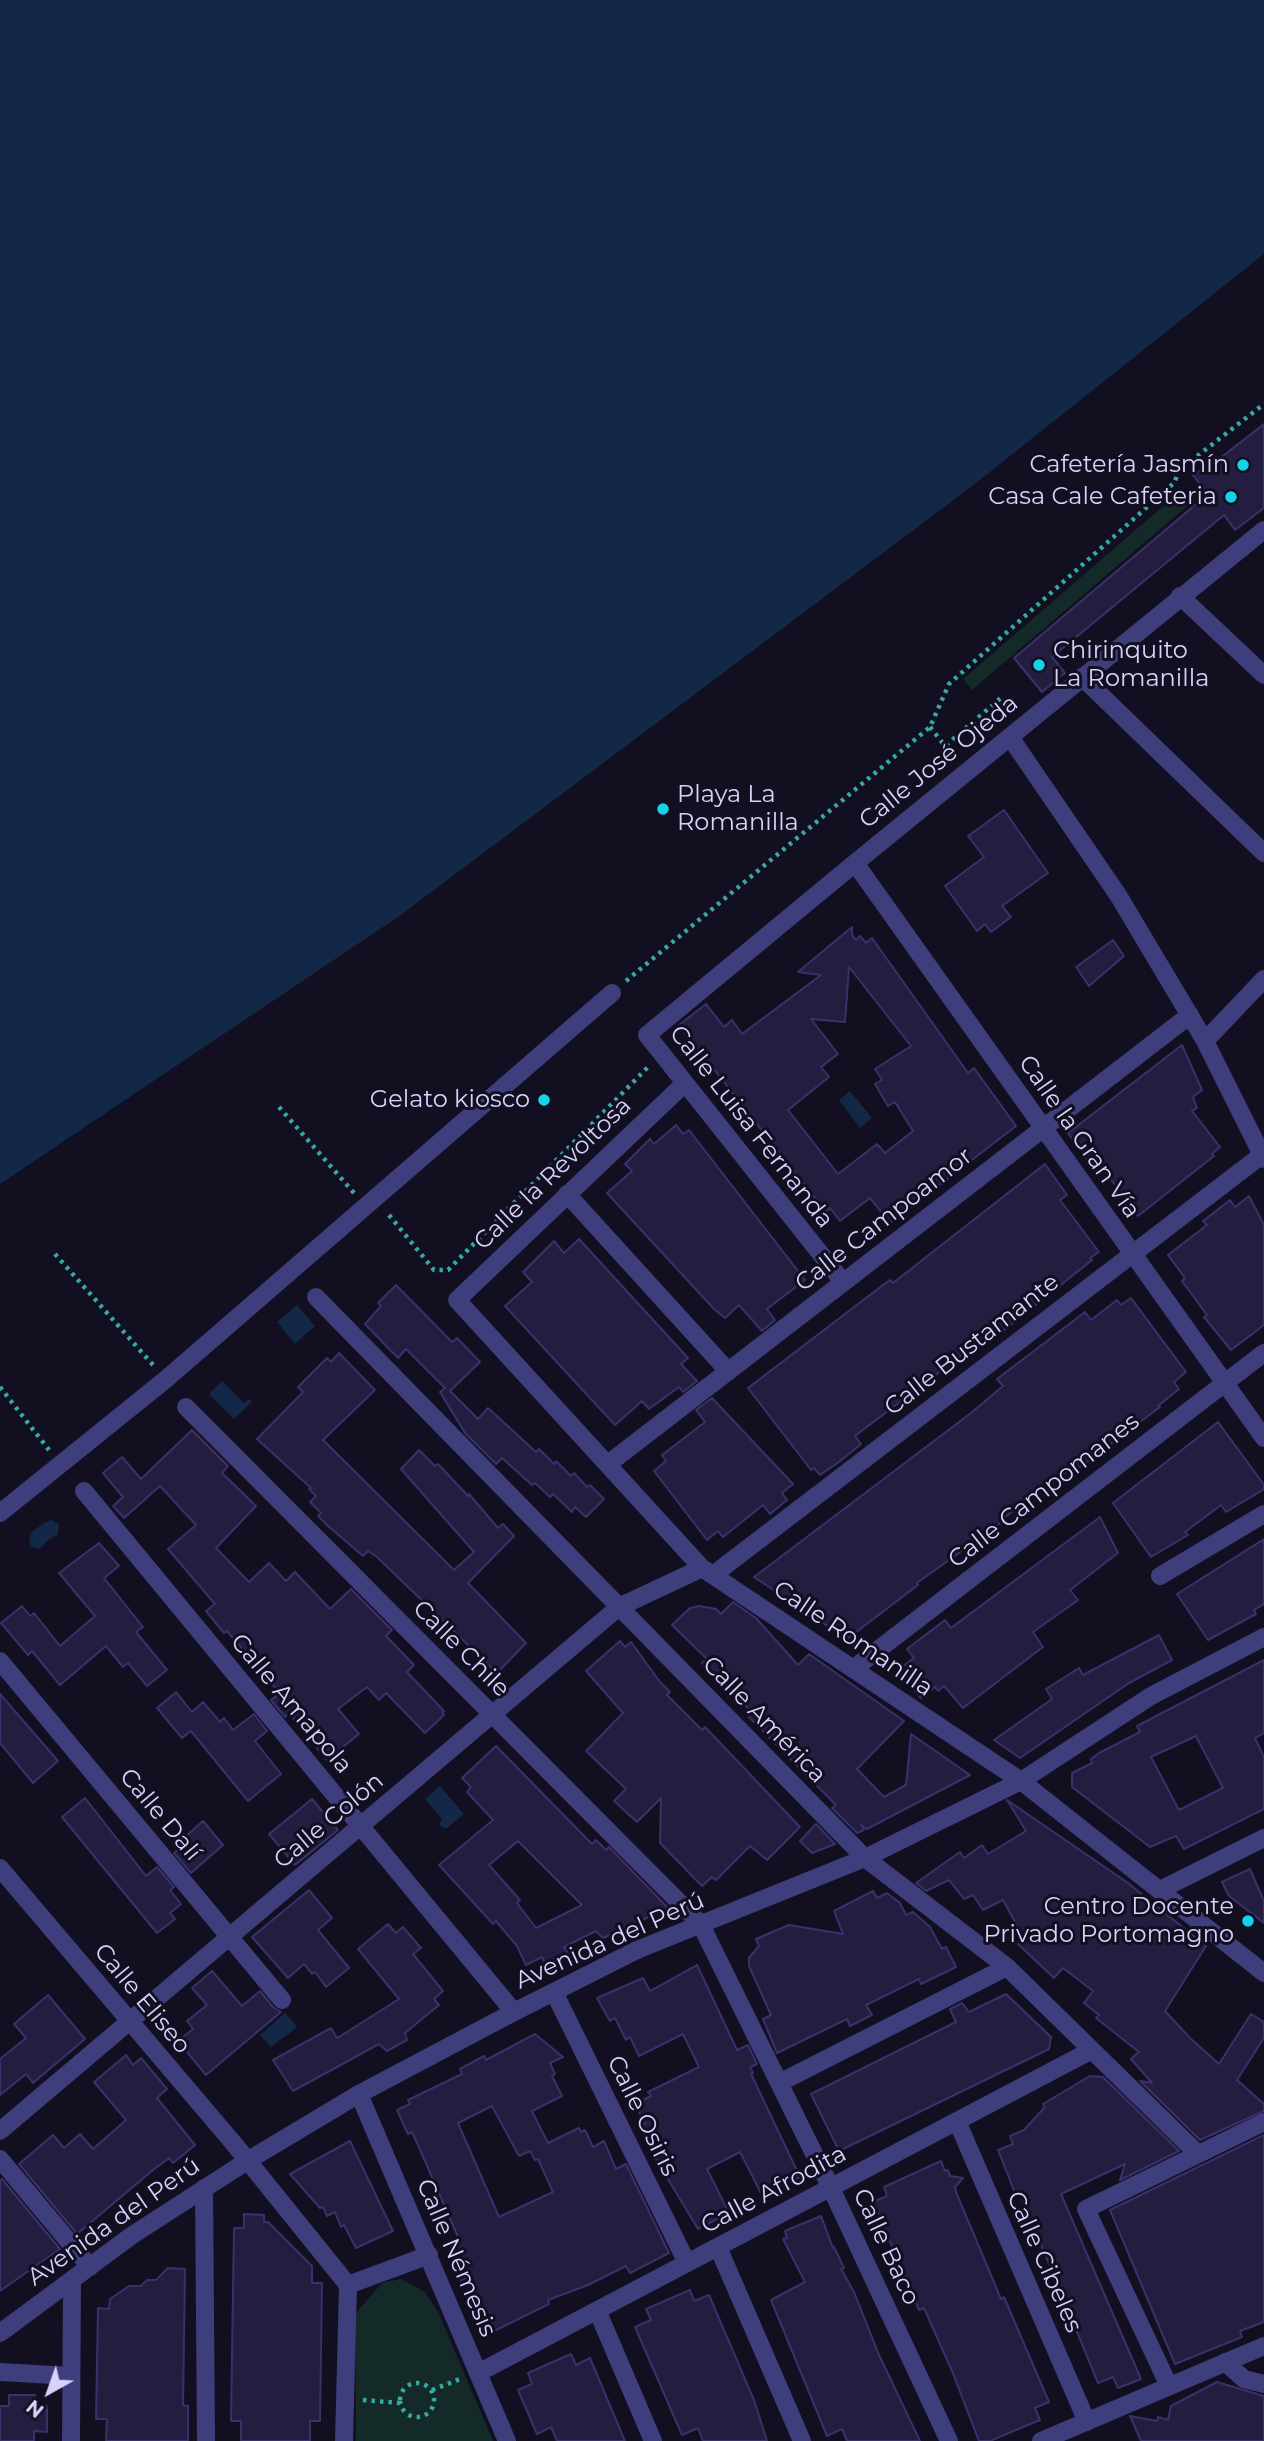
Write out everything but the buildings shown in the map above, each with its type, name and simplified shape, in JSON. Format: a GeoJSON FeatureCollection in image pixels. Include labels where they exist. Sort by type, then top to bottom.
{"type":"FeatureCollection","features":[{"type":"Feature","properties":{"kind":"street","name":"Calle José Ojeda"},"geometry":{"type":"LineString","coordinates":[[648,1035],[1180,596],[1264,530]]}},
{"type":"Feature","properties":{"kind":"street"},"geometry":{"type":"LineString","coordinates":[[1180,596],[1264,676]]}},
{"type":"Feature","properties":{"kind":"street"},"geometry":{"type":"LineString","coordinates":[[1082,677],[1264,853]]}},
{"type":"Feature","properties":{"kind":"street"},"geometry":{"type":"LineString","coordinates":[[1010,737],[1118,895],[1205,1041],[1263,1157]]}},
{"type":"Feature","properties":{"kind":"street","name":"Calle la Gran Vía"},"geometry":{"type":"LineString","coordinates":[[855,863],[1264,1438]]}},
{"type":"Feature","properties":{"kind":"street"},"geometry":{"type":"LineString","coordinates":[[1205,1041],[1264,979]]}},
{"type":"Feature","properties":{"kind":"street"},"geometry":{"type":"LineString","coordinates":[[0,1513],[165,1380],[612,993]]}},
{"type":"Feature","properties":{"kind":"street","name":"Calle Campoamor"},"geometry":{"type":"LineString","coordinates":[[608,1464],[1189,1015]]}},
{"type":"Feature","properties":{"kind":"street","name":"Calle Luisa Fernanda"},"geometry":{"type":"LineString","coordinates":[[648,1035],[684,1084],[844,1282]]}},
{"type":"Feature","properties":{"kind":"street","name":"Calle la Revoltosa"},"geometry":{"type":"LineString","coordinates":[[457,1300],[684,1084]]}},
{"type":"Feature","properties":{"kind":"street","name":"Calle Bustamante"},"geometry":{"type":"LineString","coordinates":[[708,1572],[1132,1252],[1263,1157]]}},
{"type":"Feature","properties":{"kind":"street"},"geometry":{"type":"LineString","coordinates":[[567,1194],[728,1371]]}},
{"type":"Feature","properties":{"kind":"street","name":"Calle América"},"geometry":{"type":"LineString","coordinates":[[316,1297],[865,1858],[1007,1967],[1198,2154]]}},
{"type":"Feature","properties":{"kind":"street","name":"Calle Romanilla"},"geometry":{"type":"LineString","coordinates":[[457,1300],[708,1572],[1021,1781],[1264,1973]]}},
{"type":"Feature","properties":{"kind":"street","name":"Calle Campomanes"},"geometry":{"type":"LineString","coordinates":[[853,1668],[1264,1353]]}},
{"type":"Feature","properties":{"kind":"street","name":"Calle Chile"},"geometry":{"type":"LineString","coordinates":[[186,1407],[701,1926]]}},
{"type":"Feature","properties":{"kind":"street","name":"Calle Amapola"},"geometry":{"type":"LineString","coordinates":[[83,1491],[514,2012]]}},
{"type":"Feature","properties":{"kind":"street"},"geometry":{"type":"LineString","coordinates":[[1160,1576],[1264,1514]]}},
{"type":"Feature","properties":{"kind":"street","name":"Calle Colón"},"geometry":{"type":"LineString","coordinates":[[0,2131],[619,1607],[708,1572]]}},
{"type":"Feature","properties":{"kind":"street","name":"Avenida del Perú"},"geometry":{"type":"LineString","coordinates":[[0,2333],[131,2236],[247,2161],[359,2094],[637,1950],[865,1858],[1021,1781],[1150,1696],[1264,1637]]}},
{"type":"Feature","properties":{"kind":"street","name":"Calle Dalí"},"geometry":{"type":"LineString","coordinates":[[0,1661],[282,2000]]}},
{"type":"Feature","properties":{"kind":"street"},"geometry":{"type":"LineString","coordinates":[[1160,1890],[1264,1838]]}},
{"type":"Feature","properties":{"kind":"street","name":"Calle Eliseo"},"geometry":{"type":"LineString","coordinates":[[0,1868],[247,2161],[348,2286]]}},
{"type":"Feature","properties":{"kind":"street","name":"Calle Baco"},"geometry":{"type":"LineString","coordinates":[[701,1926],[831,2188],[949,2441]]}},
{"type":"Feature","properties":{"kind":"street"},"geometry":{"type":"LineString","coordinates":[[779,2083],[1007,1967]]}},
{"type":"Feature","properties":{"kind":"street","name":"Calle Osiris"},"geometry":{"type":"LineString","coordinates":[[554,1992],[688,2263]]}},
{"type":"Feature","properties":{"kind":"street","name":"Calle Afrodita"},"geometry":{"type":"LineString","coordinates":[[478,2372],[1092,2050]]}},
{"type":"Feature","properties":{"kind":"street","name":"Calle Némesis"},"geometry":{"type":"LineString","coordinates":[[359,2094],[507,2441]]}},
{"type":"Feature","properties":{"kind":"street","name":"Calle Cibeles"},"geometry":{"type":"LineString","coordinates":[[957,2121],[1087,2422]]}},
{"type":"Feature","properties":{"kind":"street"},"geometry":{"type":"LineString","coordinates":[[1169,2386],[1086,2209],[1264,2122]]}},
{"type":"Feature","properties":{"kind":"street"},"geometry":{"type":"LineString","coordinates":[[0,2160],[89,2267]]}},
{"type":"Feature","properties":{"kind":"street"},"geometry":{"type":"LineString","coordinates":[[204,2188],[206,2441]]}},
{"type":"Feature","properties":{"kind":"street"},"geometry":{"type":"LineString","coordinates":[[718,2247],[802,2441]]}},
{"type":"Feature","properties":{"kind":"street"},"geometry":{"type":"LineString","coordinates":[[344,2441],[348,2286],[429,2255]]}},
{"type":"Feature","properties":{"kind":"street"},"geometry":{"type":"LineString","coordinates":[[71,2441],[72,2280]]}},
{"type":"Feature","properties":{"kind":"street"},"geometry":{"type":"LineString","coordinates":[[597,2310],[653,2441]]}},
{"type":"Feature","properties":{"kind":"street"},"geometry":{"type":"LineString","coordinates":[[1046,2440],[1264,2346]]}},
{"type":"Feature","properties":{"kind":"street"},"geometry":{"type":"LineString","coordinates":[[1225,2362],[1244,2379],[1264,2384]]}},
{"type":"Feature","properties":{"kind":"street"},"geometry":{"type":"LineString","coordinates":[[0,2372],[71,2376]]}},
{"type":"Feature","properties":{"kind":"path"},"geometry":{"type":"LineString","coordinates":[[612,993],[930,727],[948,684],[1175,482],[1178,471],[1264,404]]}},
{"type":"Feature","properties":{"kind":"path"},"geometry":{"type":"LineString","coordinates":[[930,727],[945,746],[1002,697],[1027,722]]}},
{"type":"Feature","properties":{"kind":"path"},"geometry":{"type":"LineString","coordinates":[[279,1107],[366,1207]]}},
{"type":"Feature","properties":{"kind":"path"},"geometry":{"type":"LineString","coordinates":[[55,1254],[165,1380]]}},
{"type":"Feature","properties":{"kind":"path"},"geometry":{"type":"LineString","coordinates":[[0,1387],[60,1464]]}},
{"type":"Feature","properties":{"kind":"path"},"geometry":{"type":"LineString","coordinates":[[432,2390],[478,2372]]}},
{"type":"Feature","properties":{"kind":"path"},"geometry":{"type":"LineString","coordinates":[[412,2383],[422,2383],[432,2390],[435,2400],[428,2414],[422,2417],[411,2417],[402,2409],[400,2403],[402,2392],[412,2383]]}},
{"type":"Feature","properties":{"kind":"path"},"geometry":{"type":"LineString","coordinates":[[345,2399],[400,2403]]}},
{"type":"Feature","properties":{"kind":"green space"},"geometry":{"type":"Polygon","coordinates":[[[1183,489],[1193,501],[972,690],[963,679],[1183,489]]]}},
{"type":"Feature","properties":{"kind":"green space"},"geometry":{"type":"Polygon","coordinates":[[[401,2279],[425,2292],[439,2314],[493,2441],[356,2441],[355,2314],[382,2283],[401,2279]]]}},
{"type":"Feature","properties":{"kind":"water"},"geometry":{"type":"Polygon","coordinates":[[[0,0],[1264,0],[1264,254],[971,487],[398,917],[0,1184],[0,0]]]}},
{"type":"Feature","properties":{"kind":"water"},"geometry":{"type":"Polygon","coordinates":[[[850,1091],[872,1118],[860,1128],[839,1100],[850,1091]]]}},
{"type":"Feature","properties":{"kind":"water"},"geometry":{"type":"Polygon","coordinates":[[[297,1305],[315,1326],[295,1344],[277,1322],[297,1305]]]}},
{"type":"Feature","properties":{"kind":"water"},"geometry":{"type":"Polygon","coordinates":[[[222,1381],[244,1403],[249,1399],[252,1402],[234,1419],[209,1394],[222,1381]]]}},
{"type":"Feature","properties":{"kind":"water"},"geometry":{"type":"Polygon","coordinates":[[[51,1520],[59,1524],[58,1535],[49,1539],[40,1549],[31,1547],[29,1538],[32,1532],[51,1520]]]}},
{"type":"Feature","properties":{"kind":"water"},"geometry":{"type":"Polygon","coordinates":[[[440,1786],[464,1814],[447,1828],[439,1824],[442,1819],[425,1799],[440,1786]]]}},
{"type":"Feature","properties":{"kind":"water"},"geometry":{"type":"Polygon","coordinates":[[[285,2013],[296,2025],[295,2029],[271,2047],[260,2035],[285,2013]]]}},
{"type":"Feature","properties":{"kind":"place","name":"Cafetería Jasmín"},"geometry":{"type":"Point","coordinates":[1243,465]}},
{"type":"Feature","properties":{"kind":"place","name":"Casa Cale Cafeteria"},"geometry":{"type":"Point","coordinates":[1231,497]}},
{"type":"Feature","properties":{"kind":"place","name":"Chirinquito La Romanilla"},"geometry":{"type":"Point","coordinates":[1039,665]}},
{"type":"Feature","properties":{"kind":"place","name":"Playa La Romanilla"},"geometry":{"type":"Point","coordinates":[663,809]}},
{"type":"Feature","properties":{"kind":"place","name":"Gelato kiosco"},"geometry":{"type":"Point","coordinates":[544,1100]}},
{"type":"Feature","properties":{"kind":"place","name":"Centro Docente Privado Portomagno"},"geometry":{"type":"Point","coordinates":[1248,1921]}}]}
